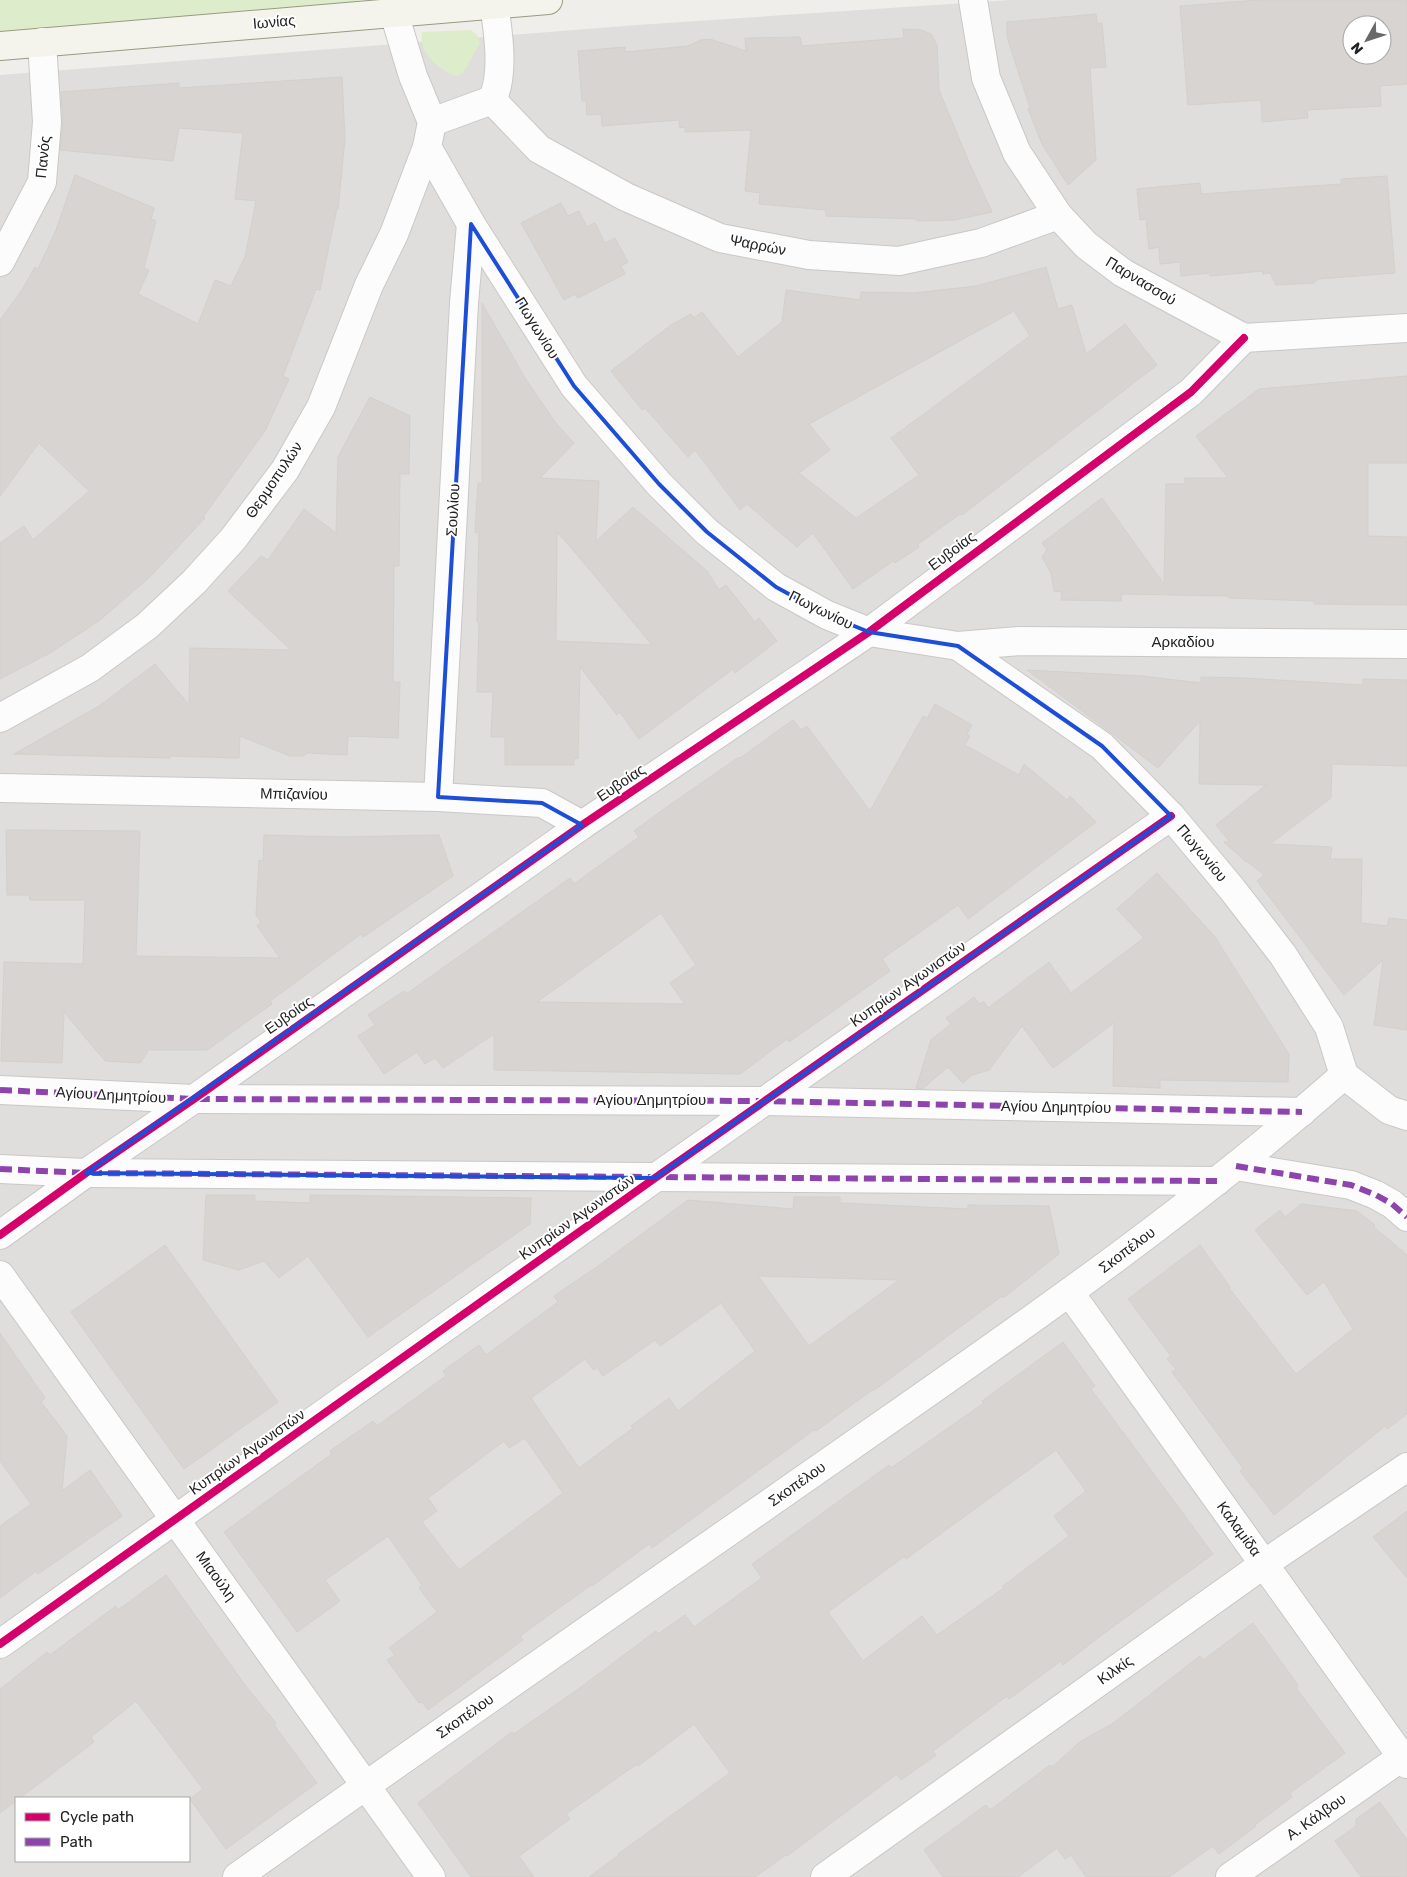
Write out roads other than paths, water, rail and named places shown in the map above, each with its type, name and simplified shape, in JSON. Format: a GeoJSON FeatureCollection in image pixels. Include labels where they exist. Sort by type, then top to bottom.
{"type":"FeatureCollection","features":[{"type":"Feature","properties":{"kind":"street","name":"Ιωνίας"},"geometry":{"type":"LineString","coordinates":[[0,46],[548,0]]}},
{"type":"Feature","properties":{"kind":"street","name":"Παρνασσού"},"geometry":{"type":"LineString","coordinates":[[973,0],[986,78],[1017,153],[1058,216],[1086,245],[1123,273],[1244,338]]}},
{"type":"Feature","properties":{"kind":"street"},"geometry":{"type":"LineString","coordinates":[[430,135],[492,100],[497,91],[500,41],[494,4]]}},
{"type":"Feature","properties":{"kind":"street","name":"Πωγωνίου"},"geometry":{"type":"LineString","coordinates":[[394,13],[430,135],[471,224],[574,386],[659,484],[707,532],[776,587],[827,615],[869,632],[958,646],[1102,746],[1171,816],[1232,889],[1283,955],[1329,1027],[1344,1076]]}},
{"type":"Feature","properties":{"kind":"street","name":"Πανός"},"geometry":{"type":"LineString","coordinates":[[0,262],[42,182],[47,122],[42,42]]}},
{"type":"Feature","properties":{"kind":"street","name":"Ψαρρών"},"geometry":{"type":"LineString","coordinates":[[492,100],[539,149],[626,197],[720,238],[809,255],[899,261],[981,243],[1058,216]]}},
{"type":"Feature","properties":{"kind":"street","name":"Θερμοπυλών"},"geometry":{"type":"LineString","coordinates":[[0,718],[90,668],[147,626],[194,582],[233,539],[279,478],[321,407],[369,285],[394,234],[430,135]]}},
{"type":"Feature","properties":{"kind":"street","name":"Σουλίου"},"geometry":{"type":"LineString","coordinates":[[438,797],[464,303],[471,224]]}},
{"type":"Feature","properties":{"kind":"street"},"geometry":{"type":"LineString","coordinates":[[1244,338],[1407,328]]}},
{"type":"Feature","properties":{"kind":"street","name":"Ευβοίας"},"geometry":{"type":"LineString","coordinates":[[0,1235],[582,825],[869,632],[1191,392],[1244,338]]}},
{"type":"Feature","properties":{"kind":"street","name":"Αρκαδίου"},"geometry":{"type":"LineString","coordinates":[[958,646],[1020,641],[1407,644]]}},
{"type":"Feature","properties":{"kind":"street","name":"Μπιζανίου"},"geometry":{"type":"LineString","coordinates":[[0,788],[438,797],[542,803],[582,825]]}},
{"type":"Feature","properties":{"kind":"street","name":"Κυπρίων Αγωνιστών"},"geometry":{"type":"LineString","coordinates":[[0,1644],[655,1178],[1171,816]]}},
{"type":"Feature","properties":{"kind":"street"},"geometry":{"type":"LineString","coordinates":[[1344,1076],[1390,1110],[1407,1116]]}},
{"type":"Feature","properties":{"kind":"street","name":"Σκοπέλου"},"geometry":{"type":"LineString","coordinates":[[238,1877],[366,1785],[1070,1293],[1227,1173],[1344,1076]]}},
{"type":"Feature","properties":{"kind":"street","name":"Αγίου Δημητρίου"},"geometry":{"type":"LineString","coordinates":[[0,1090],[194,1100],[766,1100],[1302,1112]]}},
{"type":"Feature","properties":{"kind":"street"},"geometry":{"type":"LineString","coordinates":[[0,1169],[86,1173],[655,1178],[1227,1173],[1351,1185],[1392,1204],[1407,1217]]}},
{"type":"Feature","properties":{"kind":"street","name":"Μιαούλη"},"geometry":{"type":"LineString","coordinates":[[0,1275],[430,1877]]}},
{"type":"Feature","properties":{"kind":"street","name":"Καλαμίδα"},"geometry":{"type":"LineString","coordinates":[[1070,1293],[1405,1761]]}},
{"type":"Feature","properties":{"kind":"street","name":"Κιλκίς"},"geometry":{"type":"LineString","coordinates":[[825,1877],[1264,1564],[1407,1467]]}},
{"type":"Feature","properties":{"kind":"street","name":"Α. Κάλβου"},"geometry":{"type":"LineString","coordinates":[[1230,1877],[1405,1761]]}}]}
